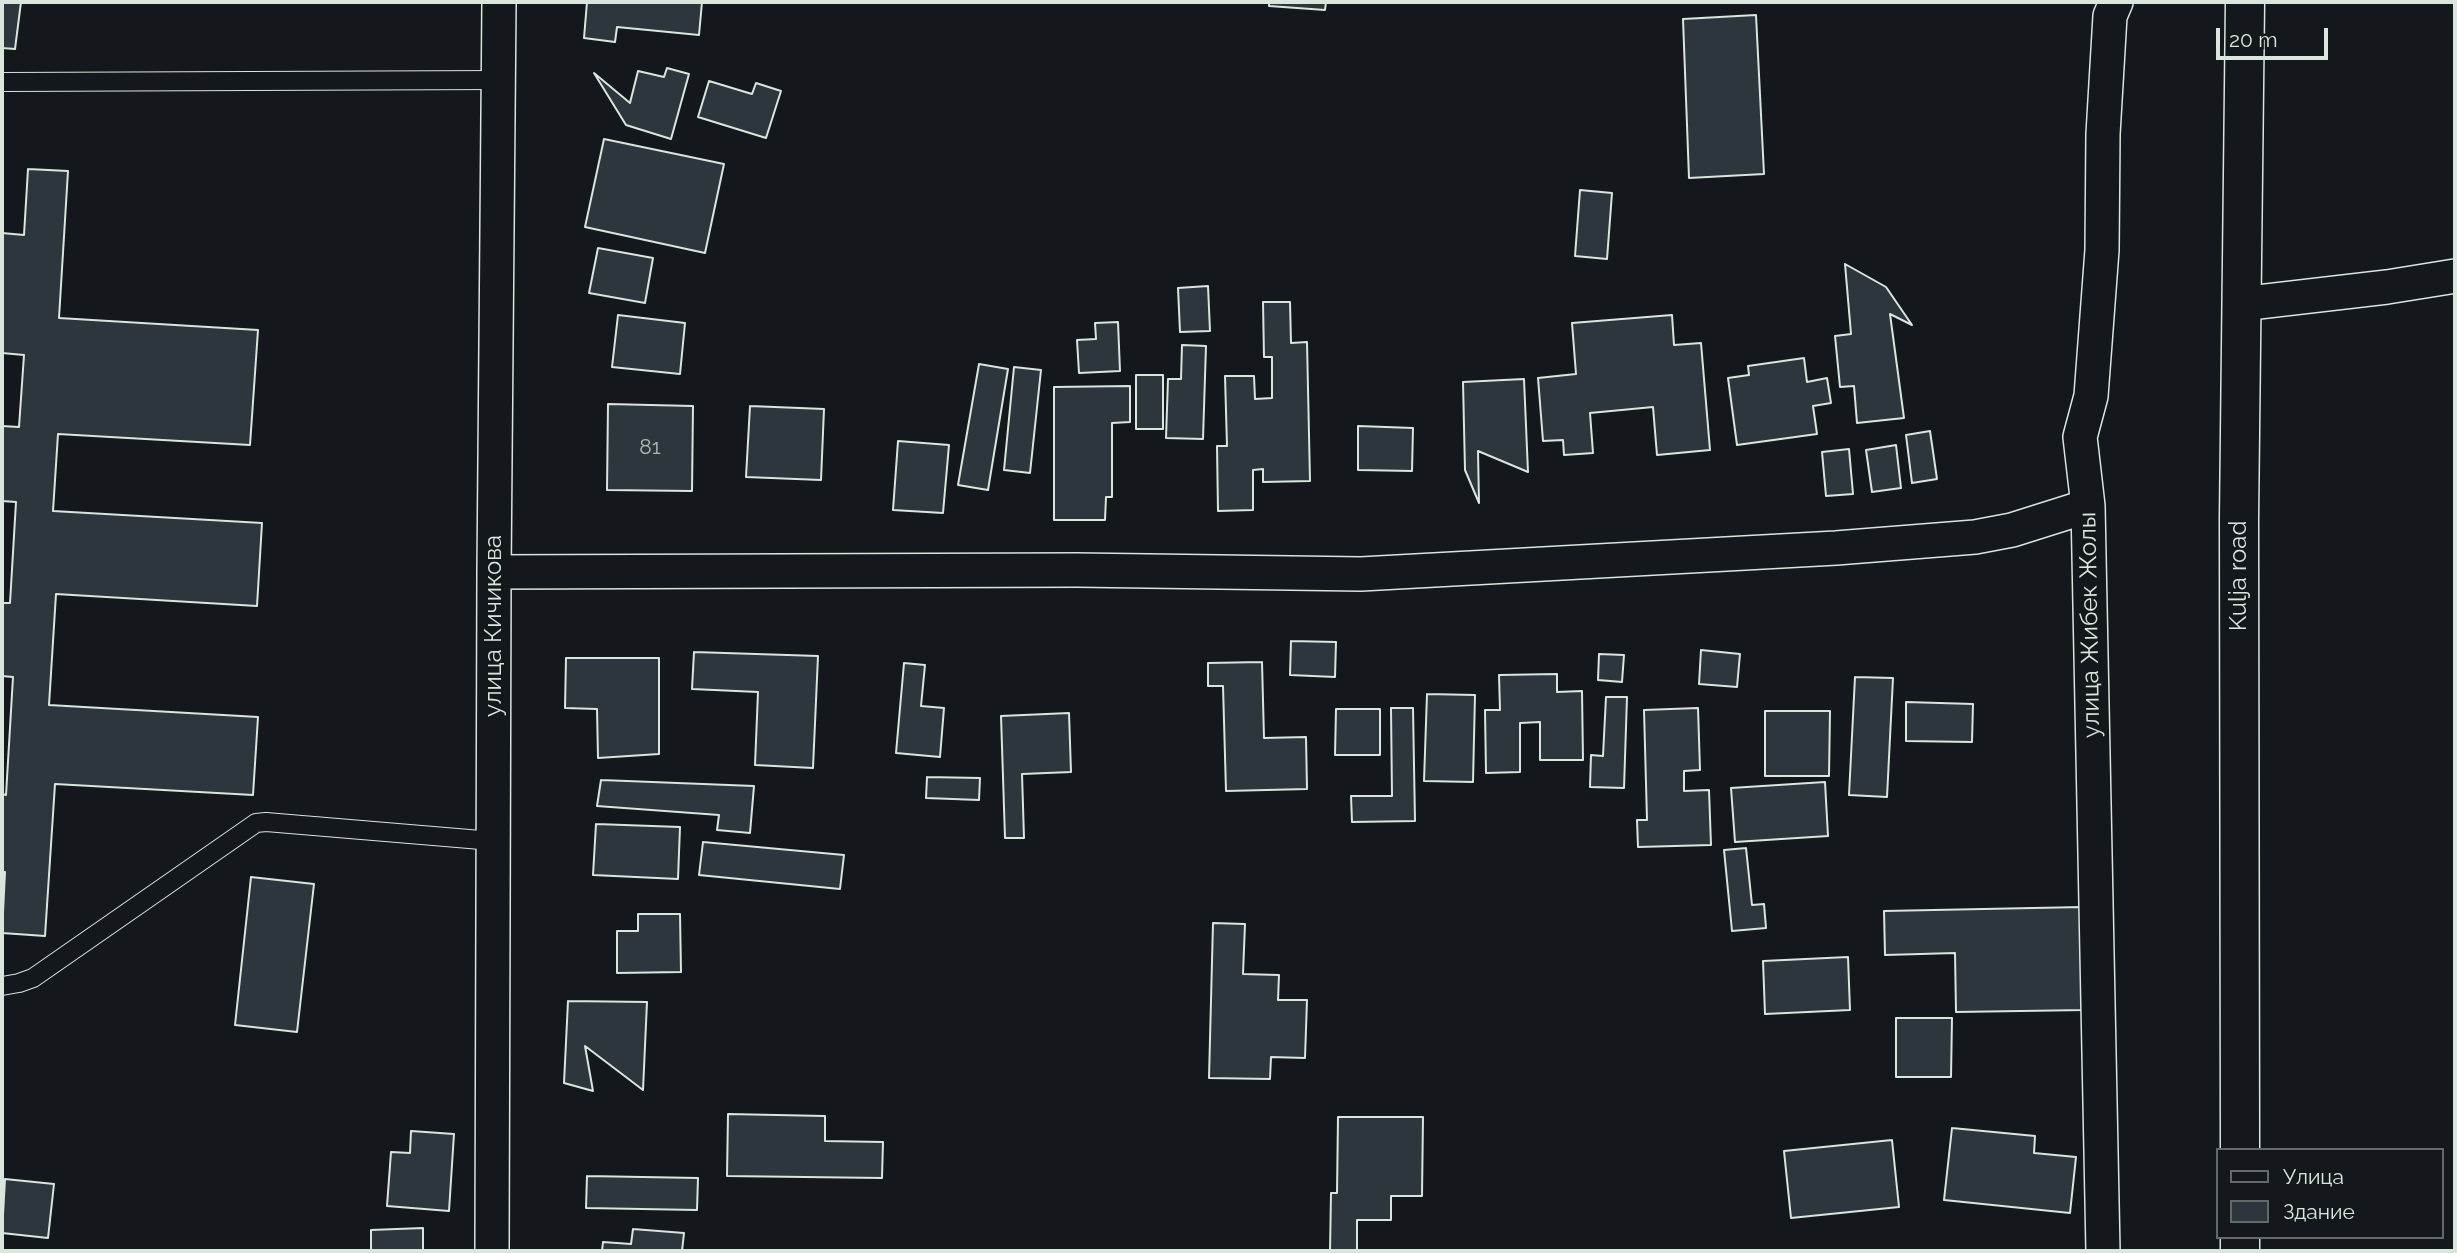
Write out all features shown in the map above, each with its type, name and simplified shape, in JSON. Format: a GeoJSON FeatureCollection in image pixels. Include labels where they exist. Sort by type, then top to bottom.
{"type":"FeatureCollection","features":[{"type":"Feature","properties":{"kind":"main road","name":"Kulja road"},"geometry":{"type":"LineString","coordinates":[[2240,1148],[2239,517],[2245,2]]}},
{"type":"Feature","properties":{"kind":"street","name":"улица Кичикова"},"geometry":{"type":"LineString","coordinates":[[492,1251],[499,2]]}},
{"type":"Feature","properties":{"kind":"street","name":"улица Жибек Жолы"},"geometry":{"type":"LineString","coordinates":[[2103,1251],[2088,506],[2080,437],[2091,396],[2102,250],[2103,134],[2110,16],[2116,2]]}},
{"type":"Feature","properties":{"kind":"street"},"geometry":{"type":"LineString","coordinates":[[2241,304],[2455,276]]}},
{"type":"Feature","properties":{"kind":"street"},"geometry":{"type":"LineString","coordinates":[[494,572],[1077,570],[1361,574],[1836,548],[1975,537],[2012,530],[2088,506]]}},
{"type":"Feature","properties":{"kind":"lane"},"geometry":{"type":"LineString","coordinates":[[2,82],[498,80]]}},
{"type":"Feature","properties":{"kind":"lane"},"geometry":{"type":"LineString","coordinates":[[2,986],[33,978],[256,823],[493,841]]}},
{"type":"Feature","properties":{"kind":"building"},"geometry":{"type":"Polygon","coordinates":[[[2,2],[21,2],[15,49],[2,48],[2,2]]]}},
{"type":"Feature","properties":{"kind":"building"},"geometry":{"type":"Polygon","coordinates":[[[587,2],[702,2],[699,35],[617,27],[615,42],[584,38],[587,2]]]}},
{"type":"Feature","properties":{"kind":"building"},"geometry":{"type":"Polygon","coordinates":[[[1269,2],[1326,2],[1325,10],[1269,6],[1269,2]]]}},
{"type":"Feature","properties":{"kind":"building"},"geometry":{"type":"Polygon","coordinates":[[[1756,15],[1764,174],[1689,178],[1683,19],[1756,15]]]}},
{"type":"Feature","properties":{"kind":"building"},"geometry":{"type":"Polygon","coordinates":[[[667,68],[689,74],[671,139],[626,125],[594,73],[630,103],[638,71],[664,77],[667,68]]]}},
{"type":"Feature","properties":{"kind":"building"},"geometry":{"type":"Polygon","coordinates":[[[709,81],[752,94],[756,83],[781,91],[766,138],[698,117],[709,81]]]}},
{"type":"Feature","properties":{"kind":"building"},"geometry":{"type":"Polygon","coordinates":[[[604,139],[724,164],[705,253],[585,227],[604,139]]]}},
{"type":"Feature","properties":{"kind":"building"},"geometry":{"type":"Polygon","coordinates":[[[28,169],[68,171],[59,318],[258,330],[250,445],[58,434],[53,511],[262,523],[257,606],[56,594],[49,705],[258,717],[253,795],[55,784],[45,936],[2,933],[5,872],[2,872],[2,794],[6,795],[13,677],[2,676],[2,603],[10,603],[16,502],[2,501],[2,426],[19,427],[24,355],[2,353],[2,233],[24,235],[28,169]]]}},
{"type":"Feature","properties":{"kind":"building"},"geometry":{"type":"Polygon","coordinates":[[[1580,190],[1612,193],[1607,259],[1575,256],[1580,190]]]}},
{"type":"Feature","properties":{"kind":"building"},"geometry":{"type":"Polygon","coordinates":[[[598,248],[653,258],[645,303],[589,293],[598,248]]]}},
{"type":"Feature","properties":{"kind":"building"},"geometry":{"type":"Polygon","coordinates":[[[1845,264],[1886,287],[1912,325],[1890,314],[1904,418],[1857,423],[1854,386],[1840,387],[1835,336],[1851,334],[1845,264]]]}},
{"type":"Feature","properties":{"kind":"building"},"geometry":{"type":"Polygon","coordinates":[[[1208,286],[1210,331],[1180,332],[1178,288],[1208,286]]]}},
{"type":"Feature","properties":{"kind":"building"},"geometry":{"type":"Polygon","coordinates":[[[1263,302],[1290,302],[1291,343],[1307,342],[1310,481],[1263,482],[1263,469],[1253,470],[1253,510],[1218,511],[1217,446],[1227,446],[1225,376],[1254,376],[1255,399],[1272,398],[1272,357],[1264,357],[1263,302]]]}},
{"type":"Feature","properties":{"kind":"building"},"geometry":{"type":"Polygon","coordinates":[[[618,315],[685,323],[680,374],[612,367],[618,315]]]}},
{"type":"Feature","properties":{"kind":"building"},"geometry":{"type":"Polygon","coordinates":[[[1672,315],[1674,345],[1701,343],[1710,450],[1657,455],[1653,407],[1590,413],[1593,453],[1564,455],[1563,440],[1543,441],[1538,378],[1576,374],[1572,323],[1672,315]]]}},
{"type":"Feature","properties":{"kind":"building"},"geometry":{"type":"Polygon","coordinates":[[[1118,322],[1120,371],[1079,373],[1077,340],[1096,339],[1095,323],[1118,322]]]}},
{"type":"Feature","properties":{"kind":"building"},"geometry":{"type":"Polygon","coordinates":[[[1182,345],[1206,346],[1203,439],[1166,438],[1168,379],[1181,379],[1182,345]]]}},
{"type":"Feature","properties":{"kind":"building"},"geometry":{"type":"Polygon","coordinates":[[[1804,358],[1807,382],[1827,378],[1831,403],[1813,406],[1817,434],[1737,445],[1728,378],[1749,375],[1748,366],[1804,358]]]}},
{"type":"Feature","properties":{"kind":"building"},"geometry":{"type":"Polygon","coordinates":[[[979,364],[1008,369],[988,490],[958,485],[979,364]]]}},
{"type":"Feature","properties":{"kind":"building"},"geometry":{"type":"Polygon","coordinates":[[[1014,367],[1041,370],[1030,473],[1004,470],[1014,367]]]}},
{"type":"Feature","properties":{"kind":"building"},"geometry":{"type":"Polygon","coordinates":[[[1136,375],[1163,375],[1163,429],[1136,429],[1136,375]]]}},
{"type":"Feature","properties":{"kind":"building"},"geometry":{"type":"Polygon","coordinates":[[[1524,379],[1528,472],[1478,451],[1479,503],[1465,470],[1463,382],[1524,379]]]}},
{"type":"Feature","properties":{"kind":"building"},"geometry":{"type":"Polygon","coordinates":[[[1130,386],[1130,422],[1112,423],[1112,497],[1106,497],[1105,520],[1054,520],[1054,387],[1130,386]]]}},
{"type":"Feature","properties":{"kind":"building"},"geometry":{"type":"Polygon","coordinates":[[[608,404],[693,406],[692,491],[607,490],[608,404]]]}},
{"type":"Feature","properties":{"kind":"building"},"geometry":{"type":"Polygon","coordinates":[[[750,406],[824,409],[821,480],[746,477],[750,406]]]}},
{"type":"Feature","properties":{"kind":"building"},"geometry":{"type":"Polygon","coordinates":[[[1358,426],[1413,428],[1412,471],[1358,470],[1358,426]]]}},
{"type":"Feature","properties":{"kind":"building"},"geometry":{"type":"Polygon","coordinates":[[[1930,431],[1937,479],[1912,483],[1906,435],[1930,431]]]}},
{"type":"Feature","properties":{"kind":"building"},"geometry":{"type":"Polygon","coordinates":[[[898,441],[949,445],[943,513],[893,510],[898,441]]]}},
{"type":"Feature","properties":{"kind":"building"},"geometry":{"type":"Polygon","coordinates":[[[1896,445],[1901,488],[1872,492],[1866,450],[1896,445]]]}},
{"type":"Feature","properties":{"kind":"building"},"geometry":{"type":"Polygon","coordinates":[[[1849,449],[1853,494],[1826,496],[1822,452],[1849,449]]]}},
{"type":"Feature","properties":{"kind":"building"},"geometry":{"type":"Polygon","coordinates":[[[1291,641],[1336,642],[1335,677],[1290,675],[1291,641]]]}},
{"type":"Feature","properties":{"kind":"building"},"geometry":{"type":"Polygon","coordinates":[[[1701,650],[1740,654],[1737,687],[1699,684],[1701,650]]]}},
{"type":"Feature","properties":{"kind":"building"},"geometry":{"type":"Polygon","coordinates":[[[694,652],[818,656],[813,768],[755,765],[758,692],[692,689],[694,652]]]}},
{"type":"Feature","properties":{"kind":"building"},"geometry":{"type":"Polygon","coordinates":[[[1599,654],[1624,655],[1622,682],[1598,680],[1599,654]]]}},
{"type":"Feature","properties":{"kind":"building"},"geometry":{"type":"Polygon","coordinates":[[[566,658],[659,658],[659,754],[598,758],[597,709],[565,708],[566,658]]]}},
{"type":"Feature","properties":{"kind":"building"},"geometry":{"type":"Polygon","coordinates":[[[1262,662],[1264,738],[1306,737],[1307,789],[1226,791],[1223,686],[1208,686],[1208,663],[1262,662]]]}},
{"type":"Feature","properties":{"kind":"building"},"geometry":{"type":"Polygon","coordinates":[[[904,663],[925,665],[921,706],[944,708],[940,757],[896,753],[904,663]]]}},
{"type":"Feature","properties":{"kind":"building"},"geometry":{"type":"Polygon","coordinates":[[[1557,674],[1557,692],[1582,691],[1583,760],[1540,760],[1540,722],[1520,723],[1520,772],[1486,773],[1485,710],[1500,710],[1499,675],[1557,674]]]}},
{"type":"Feature","properties":{"kind":"building"},"geometry":{"type":"Polygon","coordinates":[[[1855,677],[1893,678],[1887,797],[1849,795],[1855,677]]]}},
{"type":"Feature","properties":{"kind":"building"},"geometry":{"type":"Polygon","coordinates":[[[1427,694],[1475,695],[1473,782],[1424,781],[1427,694]]]}},
{"type":"Feature","properties":{"kind":"building"},"geometry":{"type":"Polygon","coordinates":[[[1606,697],[1627,697],[1624,788],[1590,787],[1591,755],[1603,756],[1606,697]]]}},
{"type":"Feature","properties":{"kind":"building"},"geometry":{"type":"Polygon","coordinates":[[[1906,702],[1973,704],[1972,742],[1906,741],[1906,702]]]}},
{"type":"Feature","properties":{"kind":"building"},"geometry":{"type":"Polygon","coordinates":[[[1391,708],[1413,708],[1415,821],[1352,822],[1351,796],[1392,796],[1391,708]]]}},
{"type":"Feature","properties":{"kind":"building"},"geometry":{"type":"Polygon","coordinates":[[[1698,708],[1700,770],[1684,771],[1684,791],[1709,790],[1711,845],[1638,847],[1637,820],[1647,820],[1644,710],[1698,708]]]}},
{"type":"Feature","properties":{"kind":"building"},"geometry":{"type":"Polygon","coordinates":[[[1336,709],[1380,709],[1380,755],[1335,755],[1336,709]]]}},
{"type":"Feature","properties":{"kind":"building"},"geometry":{"type":"Polygon","coordinates":[[[1765,711],[1830,711],[1829,776],[1765,776],[1765,711]]]}},
{"type":"Feature","properties":{"kind":"building"},"geometry":{"type":"Polygon","coordinates":[[[1069,713],[1071,772],[1022,774],[1024,838],[1005,838],[1001,716],[1069,713]]]}},
{"type":"Feature","properties":{"kind":"building"},"geometry":{"type":"Polygon","coordinates":[[[927,777],[980,778],[979,800],[926,798],[927,777]]]}},
{"type":"Feature","properties":{"kind":"building"},"geometry":{"type":"Polygon","coordinates":[[[601,780],[754,786],[750,833],[717,830],[719,815],[597,806],[601,780]]]}},
{"type":"Feature","properties":{"kind":"building"},"geometry":{"type":"Polygon","coordinates":[[[1825,782],[1828,836],[1735,842],[1731,788],[1825,782]]]}},
{"type":"Feature","properties":{"kind":"building"},"geometry":{"type":"Polygon","coordinates":[[[596,824],[680,827],[678,879],[593,875],[596,824]]]}},
{"type":"Feature","properties":{"kind":"building"},"geometry":{"type":"Polygon","coordinates":[[[703,842],[844,855],[840,889],[699,875],[703,842]]]}},
{"type":"Feature","properties":{"kind":"building"},"geometry":{"type":"Polygon","coordinates":[[[1746,848],[1752,905],[1764,904],[1766,928],[1732,931],[1724,850],[1746,848]]]}},
{"type":"Feature","properties":{"kind":"building"},"geometry":{"type":"Polygon","coordinates":[[[251,877],[314,884],[297,1032],[235,1025],[251,877]]]}},
{"type":"Feature","properties":{"kind":"building"},"geometry":{"type":"Polygon","coordinates":[[[2083,907],[2085,1010],[1956,1012],[1955,953],[1885,955],[1884,911],[2083,907]]]}},
{"type":"Feature","properties":{"kind":"building"},"geometry":{"type":"Polygon","coordinates":[[[638,914],[680,914],[681,972],[617,973],[617,931],[638,931],[638,914]]]}},
{"type":"Feature","properties":{"kind":"building"},"geometry":{"type":"Polygon","coordinates":[[[1213,923],[1245,924],[1243,974],[1279,975],[1278,1000],[1307,1000],[1305,1058],[1271,1057],[1270,1079],[1209,1078],[1213,923]]]}},
{"type":"Feature","properties":{"kind":"building"},"geometry":{"type":"Polygon","coordinates":[[[1848,957],[1850,1010],[1765,1014],[1763,961],[1848,957]]]}},
{"type":"Feature","properties":{"kind":"building"},"geometry":{"type":"Polygon","coordinates":[[[568,1001],[647,1002],[643,1090],[585,1046],[593,1091],[564,1083],[568,1001]]]}},
{"type":"Feature","properties":{"kind":"building"},"geometry":{"type":"Polygon","coordinates":[[[1896,1018],[1952,1018],[1951,1077],[1896,1077],[1896,1018]]]}},
{"type":"Feature","properties":{"kind":"building"},"geometry":{"type":"Polygon","coordinates":[[[728,1114],[825,1116],[825,1141],[883,1142],[882,1178],[727,1176],[728,1114]]]}},
{"type":"Feature","properties":{"kind":"building"},"geometry":{"type":"Polygon","coordinates":[[[1338,1117],[1423,1117],[1422,1196],[1391,1196],[1391,1220],[1357,1220],[1357,1251],[1330,1251],[1331,1193],[1337,1193],[1338,1117]]]}},
{"type":"Feature","properties":{"kind":"building"},"geometry":{"type":"Polygon","coordinates":[[[1952,1128],[2035,1136],[2034,1153],[2076,1157],[2070,1213],[1944,1200],[1952,1128]]]}},
{"type":"Feature","properties":{"kind":"building"},"geometry":{"type":"Polygon","coordinates":[[[411,1131],[454,1134],[449,1211],[387,1206],[391,1152],[410,1153],[411,1131]]]}},
{"type":"Feature","properties":{"kind":"building"},"geometry":{"type":"Polygon","coordinates":[[[1892,1140],[1899,1207],[1791,1218],[1784,1151],[1892,1140]]]}},
{"type":"Feature","properties":{"kind":"building"},"geometry":{"type":"Polygon","coordinates":[[[587,1176],[698,1178],[697,1210],[586,1208],[587,1176]]]}},
{"type":"Feature","properties":{"kind":"building"},"geometry":{"type":"Polygon","coordinates":[[[5,1179],[54,1184],[48,1238],[2,1233],[5,1179]]]}},
{"type":"Feature","properties":{"kind":"building"},"geometry":{"type":"Polygon","coordinates":[[[423,1228],[423,1251],[371,1251],[371,1230],[423,1228]]]}},
{"type":"Feature","properties":{"kind":"building"},"geometry":{"type":"Polygon","coordinates":[[[633,1229],[684,1233],[682,1251],[602,1251],[603,1242],[631,1244],[633,1229]]]}}]}
